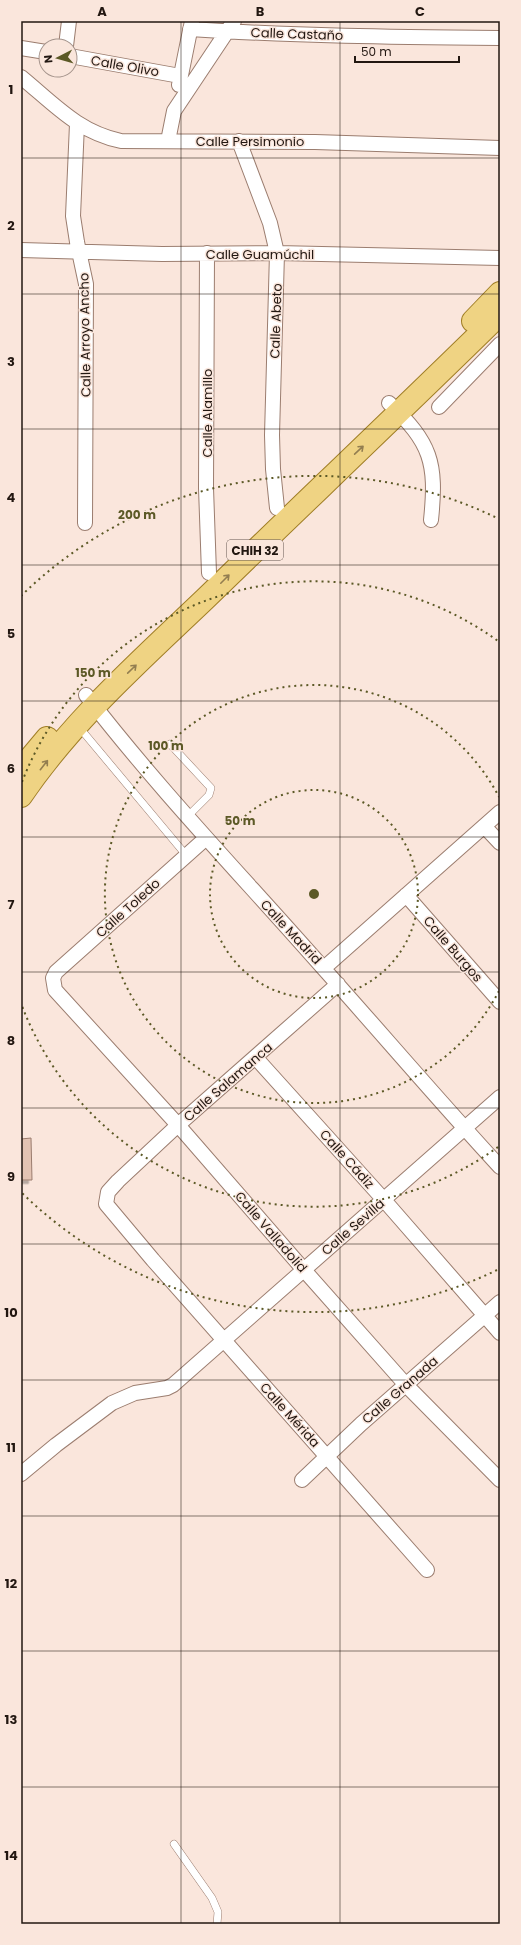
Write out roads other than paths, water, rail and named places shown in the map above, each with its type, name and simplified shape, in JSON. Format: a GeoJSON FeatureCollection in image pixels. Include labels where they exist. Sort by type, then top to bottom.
{"type":"FeatureCollection","features":[{"type":"Feature","properties":{"kind":"main road","name":"CHIH 32"},"geometry":{"type":"LineString","coordinates":[[21,796],[50,757],[78,725],[90,700],[280,524],[394,408],[444,351],[500,294]]}},
{"type":"Feature","properties":{"kind":"main road","name":"CHIH 32"},"geometry":{"type":"LineString","coordinates":[[21,769],[90,700],[209,573],[277,508],[394,408],[500,314]]}},
{"type":"Feature","properties":{"kind":"street"},"geometry":{"type":"LineString","coordinates":[[67,38],[69,21]]}},
{"type":"Feature","properties":{"kind":"street"},"geometry":{"type":"LineString","coordinates":[[168,141],[191,25]]}},
{"type":"Feature","properties":{"kind":"street","name":"Calle Castaño"},"geometry":{"type":"LineString","coordinates":[[191,25],[231,26],[375,37],[500,38]]}},
{"type":"Feature","properties":{"kind":"street"},"geometry":{"type":"LineString","coordinates":[[174,111],[231,26]]}},
{"type":"Feature","properties":{"kind":"street"},"geometry":{"type":"LineString","coordinates":[[21,48],[38,51]]}},
{"type":"Feature","properties":{"kind":"street","name":"Calle Olivo"},"geometry":{"type":"LineString","coordinates":[[78,57],[180,76]]}},
{"type":"Feature","properties":{"kind":"street","name":"Calle Persimonio"},"geometry":{"type":"LineString","coordinates":[[21,77],[77,124],[103,137],[121,141],[239,141],[500,148]]}},
{"type":"Feature","properties":{"kind":"street","name":"Calle Arroyo Ancho"},"geometry":{"type":"LineString","coordinates":[[77,124],[73,216],[74,230],[86,290],[85,523]]}},
{"type":"Feature","properties":{"kind":"street","name":"Calle Abeto"},"geometry":{"type":"LineString","coordinates":[[239,141],[270,223],[277,253],[272,435],[273,469],[277,508]]}},
{"type":"Feature","properties":{"kind":"street","name":"Calle Guamúchil"},"geometry":{"type":"LineString","coordinates":[[21,250],[162,254],[277,253],[500,258]]}},
{"type":"Feature","properties":{"kind":"street","name":"Calle Alamillo"},"geometry":{"type":"LineString","coordinates":[[207,253],[206,488],[209,573]]}},
{"type":"Feature","properties":{"kind":"street"},"geometry":{"type":"LineString","coordinates":[[439,407],[500,344]]}},
{"type":"Feature","properties":{"kind":"street"},"geometry":{"type":"LineString","coordinates":[[394,408],[419,437],[427,450],[431,464],[434,490],[431,520]]}},
{"type":"Feature","properties":{"kind":"street","name":"Calle Madrid"},"geometry":{"type":"LineString","coordinates":[[90,700],[205,839],[324,968],[500,1167]]}},
{"type":"Feature","properties":{"kind":"street"},"geometry":{"type":"LineString","coordinates":[[324,968],[500,812]]}},
{"type":"Feature","properties":{"kind":"street"},"geometry":{"type":"LineString","coordinates":[[484,826],[500,843]]}},
{"type":"Feature","properties":{"kind":"street","name":"Calle Toledo"},"geometry":{"type":"LineString","coordinates":[[53,978],[62,966],[205,839]]}},
{"type":"Feature","properties":{"kind":"street","name":"Calle Burgos"},"geometry":{"type":"LineString","coordinates":[[406,895],[500,1002]]}},
{"type":"Feature","properties":{"kind":"street","name":"Calle Valladolid"},"geometry":{"type":"LineString","coordinates":[[53,978],[55,990],[59,996],[178,1125],[406,1385],[500,1480]]}},
{"type":"Feature","properties":{"kind":"street","name":"Calle Salamanca"},"geometry":{"type":"LineString","coordinates":[[153,1260],[106,1204],[108,1192],[178,1125],[256,1058],[338,984]]}},
{"type":"Feature","properties":{"kind":"street","name":"Calle Cádiz"},"geometry":{"type":"LineString","coordinates":[[256,1058],[384,1200],[500,1333]]}},
{"type":"Feature","properties":{"kind":"street","name":"Calle Sevilla"},"geometry":{"type":"LineString","coordinates":[[21,1474],[56,1445],[112,1403],[135,1393],[167,1388],[187,1373],[500,1097]]}},
{"type":"Feature","properties":{"kind":"street","name":"Calle Mérida"},"geometry":{"type":"LineString","coordinates":[[153,1260],[427,1570]]}},
{"type":"Feature","properties":{"kind":"street","name":"Calle Granada"},"geometry":{"type":"LineString","coordinates":[[302,1480],[326,1456],[500,1302]]}},
{"type":"Feature","properties":{"kind":"lane"},"geometry":{"type":"LineString","coordinates":[[78,725],[186,855]]}},
{"type":"Feature","properties":{"kind":"lane"},"geometry":{"type":"LineString","coordinates":[[170,744],[211,788],[209,795],[187,818]]}},
{"type":"Feature","properties":{"kind":"lane"},"geometry":{"type":"LineString","coordinates":[[174,1844],[212,1898],[218,1912],[217,1924]]}}]}
